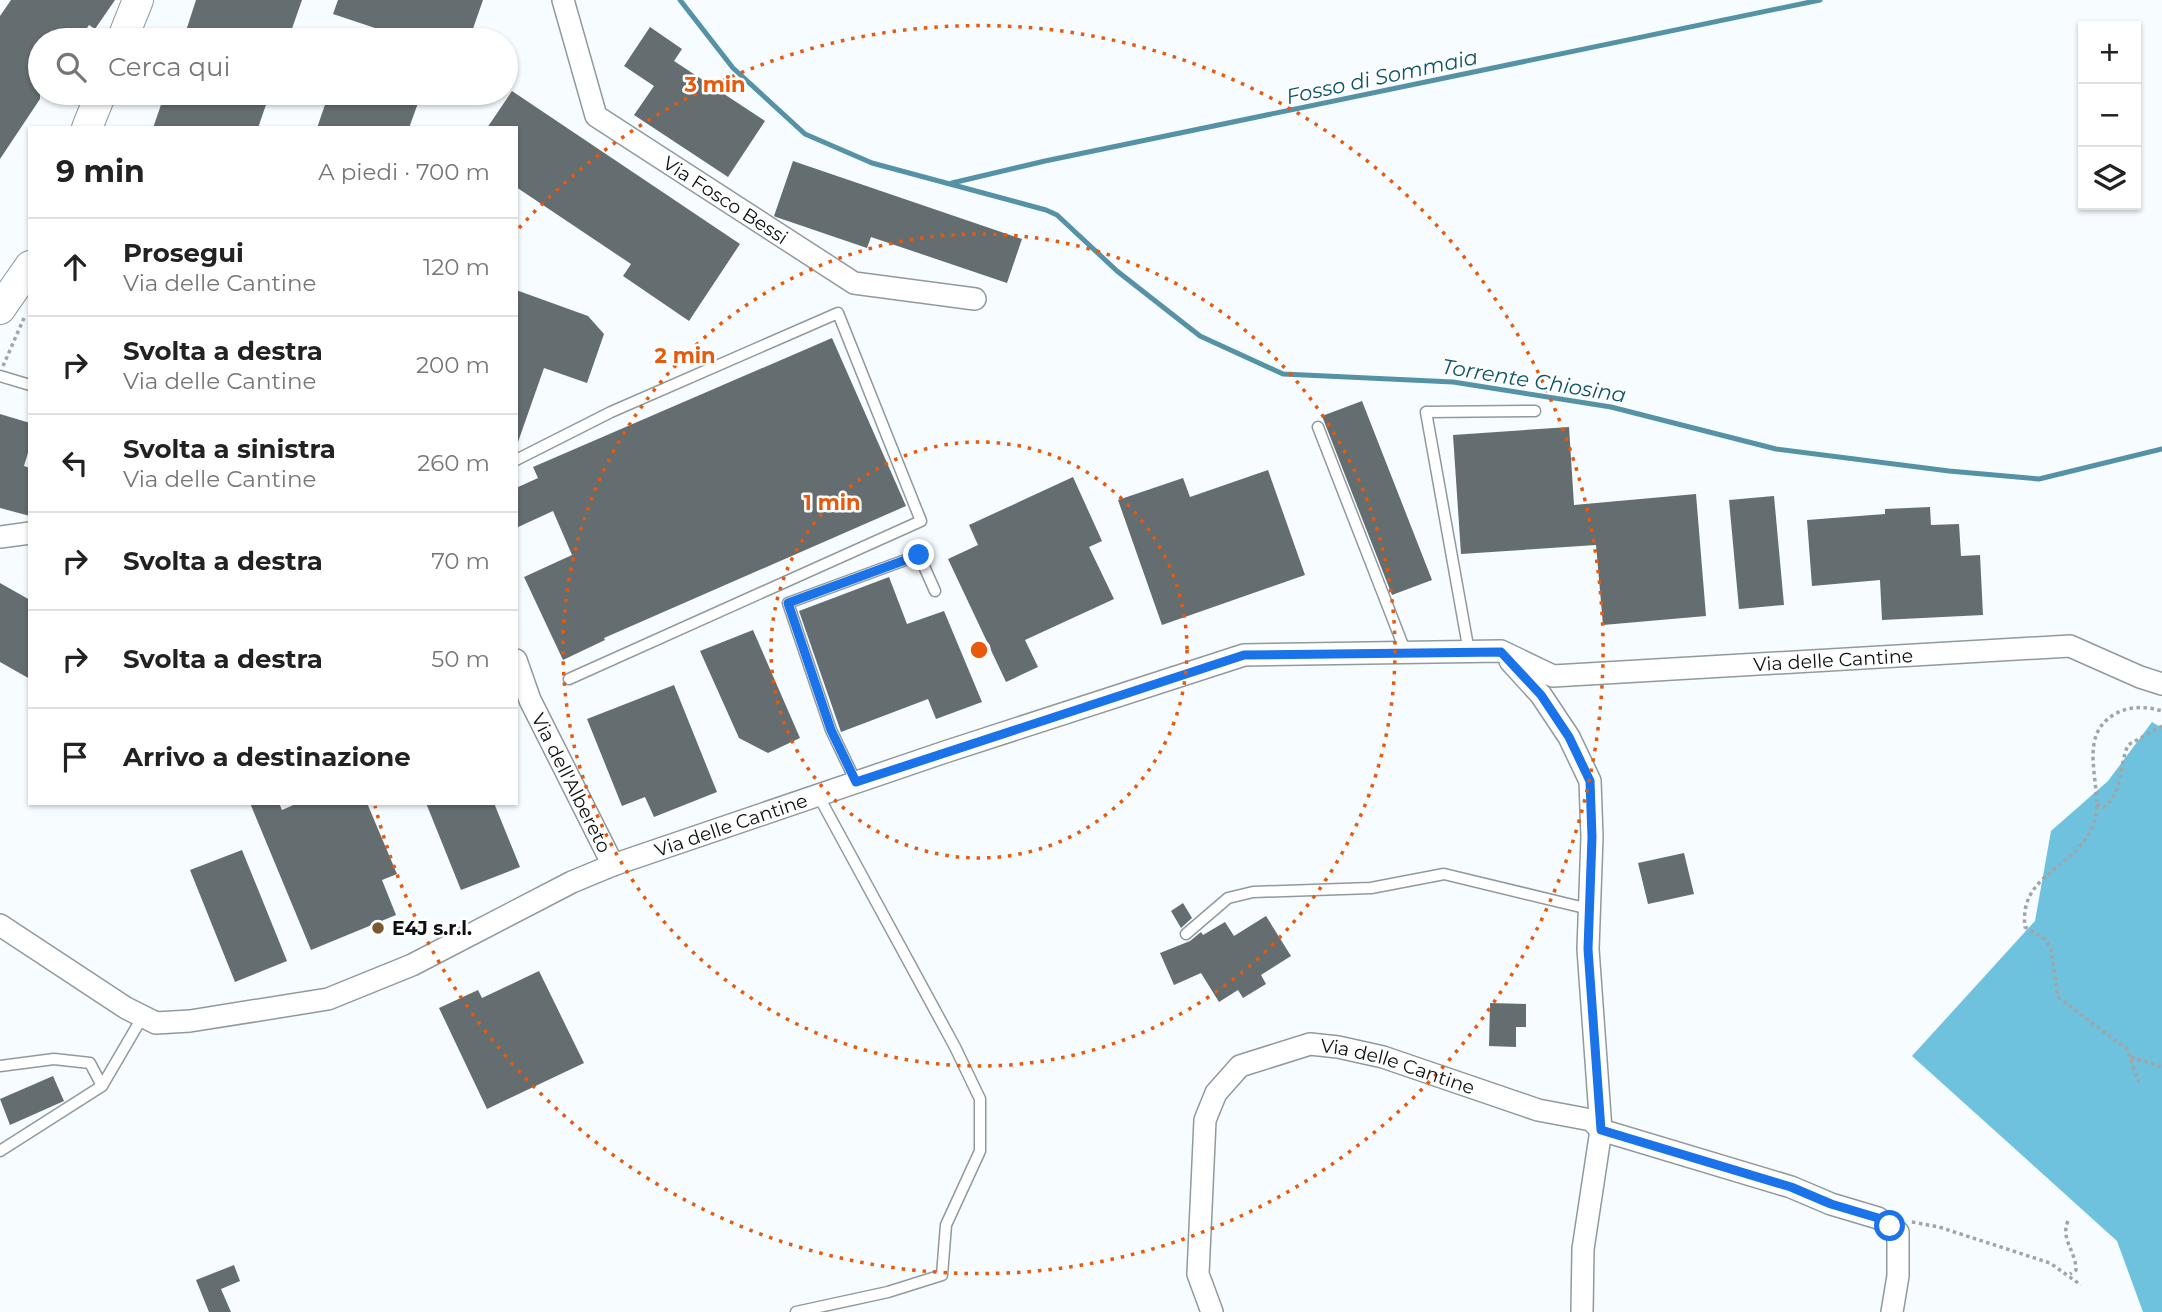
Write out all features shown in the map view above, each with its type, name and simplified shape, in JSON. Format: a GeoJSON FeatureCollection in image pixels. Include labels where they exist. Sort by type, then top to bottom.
{"type":"FeatureCollection","features":[{"type":"Feature","properties":{"kind":"main road"},"geometry":{"type":"LineString","coordinates":[[127,28],[138,0]]}},
{"type":"Feature","properties":{"kind":"main road"},"geometry":{"type":"LineString","coordinates":[[88,126],[96,105]]}},
{"type":"Feature","properties":{"kind":"main road"},"geometry":{"type":"LineString","coordinates":[[13,311],[28,271]]}},
{"type":"Feature","properties":{"kind":"street","name":"Via Fosco Bessi"},"geometry":{"type":"LineString","coordinates":[[563,0],[596,116],[854,283],[975,299]]}},
{"type":"Feature","properties":{"kind":"street"},"geometry":{"type":"LineString","coordinates":[[0,537],[28,533]]}},
{"type":"Feature","properties":{"kind":"street","name":"Via delle Cantine"},"geometry":{"type":"LineString","coordinates":[[0,925],[156,1023],[190,1021],[328,999],[412,965],[572,882],[613,865],[1244,655],[1501,652],[1553,676],[2070,646],[2162,684]]}},
{"type":"Feature","properties":{"kind":"street"},"geometry":{"type":"LineString","coordinates":[[1501,652],[1548,705],[1569,737],[1590,781],[1588,949],[1601,1130],[1583,1249],[1583,1312]]}},
{"type":"Feature","properties":{"kind":"street","name":"Via dell'Albereto"},"geometry":{"type":"LineString","coordinates":[[518,665],[536,712],[613,865]]}},
{"type":"Feature","properties":{"kind":"street","name":"Via delle Cantine"},"geometry":{"type":"LineString","coordinates":[[1212,1312],[1198,1274],[1205,1120],[1216,1093],[1240,1066],[1310,1044],[1383,1057],[1538,1110],[1591,1120],[1601,1130],[1791,1187],[1831,1204],[1878,1218],[1890,1226]]}},
{"type":"Feature","properties":{"kind":"street"},"geometry":{"type":"LineString","coordinates":[[1890,1226],[1898,1232],[1898,1276],[1892,1312]]}},
{"type":"Feature","properties":{"kind":"lane"},"geometry":{"type":"LineString","coordinates":[[518,459],[611,412],[838,313],[921,522],[569,680]]}},
{"type":"Feature","properties":{"kind":"lane"},"geometry":{"type":"LineString","coordinates":[[0,375],[28,384]]}},
{"type":"Feature","properties":{"kind":"lane"},"geometry":{"type":"LineString","coordinates":[[1469,652],[1426,412],[1535,411]]}},
{"type":"Feature","properties":{"kind":"lane"},"geometry":{"type":"LineString","coordinates":[[1318,427],[1406,653]]}},
{"type":"Feature","properties":{"kind":"lane"},"geometry":{"type":"LineString","coordinates":[[856,782],[831,730],[788,603],[919,555],[935,591]]}},
{"type":"Feature","properties":{"kind":"lane"},"geometry":{"type":"LineString","coordinates":[[796,1312],[888,1292],[942,1275],[946,1225],[980,1152],[980,1099],[955,1046],[818,795]]}},
{"type":"Feature","properties":{"kind":"lane"},"geometry":{"type":"LineString","coordinates":[[1186,934],[1228,898],[1253,892],[1371,888],[1444,874],[1589,909]]}},
{"type":"Feature","properties":{"kind":"lane"},"geometry":{"type":"LineString","coordinates":[[0,1151],[102,1086],[144,1016]]}},
{"type":"Feature","properties":{"kind":"lane"},"geometry":{"type":"LineString","coordinates":[[0,1066],[54,1059],[90,1063],[102,1086]]}},
{"type":"Feature","properties":{"kind":"path"},"geometry":{"type":"LineString","coordinates":[[0,375],[13,311]]}},
{"type":"Feature","properties":{"kind":"path"},"geometry":{"type":"LineString","coordinates":[[2139,1083],[2131,1057],[2122,1043],[2058,997],[2051,949],[2038,933],[2025,927],[2023,911],[2029,893],[2080,845],[2092,829],[2096,805],[2093,779],[2098,730],[2112,715],[2124,710],[2162,710]]}},
{"type":"Feature","properties":{"kind":"path"},"geometry":{"type":"LineString","coordinates":[[2096,805],[2104,807],[2111,801],[2122,776],[2128,745],[2162,726]]}},
{"type":"Feature","properties":{"kind":"path"},"geometry":{"type":"LineString","coordinates":[[2131,1057],[2162,1067]]}},
{"type":"Feature","properties":{"kind":"path"},"geometry":{"type":"LineString","coordinates":[[2068,1221],[2065,1236],[2076,1262],[2076,1270],[2070,1274]]}},
{"type":"Feature","properties":{"kind":"path"},"geometry":{"type":"LineString","coordinates":[[1890,1226],[1897,1222],[1912,1222],[1939,1227],[2050,1263],[2070,1274],[2081,1286]]}},
{"type":"Feature","properties":{"kind":"shaded area"},"geometry":{"type":"Polygon","coordinates":[[[2152,722],[2162,728],[2162,1312],[2143,1312],[2117,1241],[1912,1056],[2035,921],[2051,831],[2108,781],[2152,722]]]}},
{"type":"Feature","properties":{"kind":"building"},"geometry":{"type":"Polygon","coordinates":[[[11,0],[115,0],[96,28],[89,25],[87,28],[28,28],[28,105],[36,105],[0,159],[0,16],[11,0]]]}},
{"type":"Feature","properties":{"kind":"building"},"geometry":{"type":"Polygon","coordinates":[[[196,0],[302,0],[292,28],[187,28],[196,0]]]}},
{"type":"Feature","properties":{"kind":"building"},"geometry":{"type":"Polygon","coordinates":[[[338,0],[483,0],[473,28],[375,28],[333,14],[338,0]]]}},
{"type":"Feature","properties":{"kind":"building"},"geometry":{"type":"Polygon","coordinates":[[[650,27],[682,49],[674,61],[765,121],[728,177],[634,115],[654,86],[624,66],[650,27]]]}},
{"type":"Feature","properties":{"kind":"building"},"geometry":{"type":"Polygon","coordinates":[[[518,95],[740,244],[689,321],[623,276],[631,264],[518,188],[518,126],[488,126],[503,105],[518,105],[518,95]]]}},
{"type":"Feature","properties":{"kind":"building"},"geometry":{"type":"Polygon","coordinates":[[[161,105],[266,105],[259,126],[154,126],[161,105]]]}},
{"type":"Feature","properties":{"kind":"building"},"geometry":{"type":"Polygon","coordinates":[[[325,105],[417,105],[410,126],[318,126],[325,105]]]}},
{"type":"Feature","properties":{"kind":"building"},"geometry":{"type":"Polygon","coordinates":[[[793,161],[1022,239],[1007,283],[871,237],[867,248],[774,216],[793,161]]]}},
{"type":"Feature","properties":{"kind":"building"},"geometry":{"type":"Polygon","coordinates":[[[518,291],[588,316],[604,334],[587,383],[544,368],[518,442],[518,291]]]}},
{"type":"Feature","properties":{"kind":"building"},"geometry":{"type":"Polygon","coordinates":[[[832,338],[906,506],[604,638],[605,640],[563,660],[524,577],[572,555],[553,511],[518,527],[518,487],[538,478],[533,467],[832,338]]]}},
{"type":"Feature","properties":{"kind":"building"},"geometry":{"type":"Polygon","coordinates":[[[1362,401],[1432,580],[1392,595],[1322,416],[1362,401]]]}},
{"type":"Feature","properties":{"kind":"building"},"geometry":{"type":"Polygon","coordinates":[[[0,414],[28,422],[28,453],[24,466],[28,467],[28,515],[0,508],[0,414]]]}},
{"type":"Feature","properties":{"kind":"building"},"geometry":{"type":"Polygon","coordinates":[[[1569,427],[1574,505],[1696,494],[1706,616],[1603,625],[1596,545],[1461,554],[1453,435],[1569,427]]]}},
{"type":"Feature","properties":{"kind":"building"},"geometry":{"type":"Polygon","coordinates":[[[1268,470],[1305,575],[1162,625],[1118,500],[1183,478],[1190,497],[1268,470]]]}},
{"type":"Feature","properties":{"kind":"building"},"geometry":{"type":"Polygon","coordinates":[[[1073,477],[1102,541],[1089,547],[1114,599],[1025,640],[1038,667],[1006,682],[948,559],[978,545],[969,525],[1073,477]]]}},
{"type":"Feature","properties":{"kind":"building"},"geometry":{"type":"Polygon","coordinates":[[[1774,496],[1784,605],[1739,609],[1729,500],[1774,496]]]}},
{"type":"Feature","properties":{"kind":"building"},"geometry":{"type":"Polygon","coordinates":[[[1930,507],[1931,525],[1959,524],[1961,556],[1980,555],[1983,615],[1882,620],[1880,580],[1812,586],[1807,520],[1885,514],[1885,509],[1930,507]]]}},
{"type":"Feature","properties":{"kind":"building"},"geometry":{"type":"Polygon","coordinates":[[[889,577],[907,624],[944,611],[982,702],[936,719],[928,699],[841,732],[799,611],[889,577]]]}},
{"type":"Feature","properties":{"kind":"building"},"geometry":{"type":"Polygon","coordinates":[[[0,583],[28,599],[28,678],[0,662],[0,583]]]}},
{"type":"Feature","properties":{"kind":"building"},"geometry":{"type":"Polygon","coordinates":[[[753,630],[800,738],[768,753],[739,738],[700,651],[753,630]]]}},
{"type":"Feature","properties":{"kind":"building"},"geometry":{"type":"Polygon","coordinates":[[[674,685],[717,792],[654,817],[645,797],[622,806],[587,719],[674,685]]]}},
{"type":"Feature","properties":{"kind":"building"},"geometry":{"type":"Polygon","coordinates":[[[251,805],[280,805],[282,810],[293,805],[368,805],[397,874],[382,880],[396,915],[311,950],[251,805]]]}},
{"type":"Feature","properties":{"kind":"building"},"geometry":{"type":"Polygon","coordinates":[[[427,805],[495,805],[520,867],[461,890],[427,805]]]}},
{"type":"Feature","properties":{"kind":"building"},"geometry":{"type":"Polygon","coordinates":[[[242,850],[287,961],[235,982],[190,870],[242,850]]]}},
{"type":"Feature","properties":{"kind":"building"},"geometry":{"type":"Polygon","coordinates":[[[1684,853],[1694,894],[1648,904],[1638,863],[1684,853]]]}},
{"type":"Feature","properties":{"kind":"building"},"geometry":{"type":"Polygon","coordinates":[[[1183,903],[1192,918],[1181,928],[1171,911],[1183,903]]]}},
{"type":"Feature","properties":{"kind":"building"},"geometry":{"type":"Polygon","coordinates":[[[1266,916],[1291,956],[1261,975],[1266,984],[1243,998],[1238,990],[1219,1002],[1201,973],[1174,985],[1160,953],[1190,941],[1201,932],[1203,935],[1225,922],[1234,936],[1266,916]]]}},
{"type":"Feature","properties":{"kind":"building"},"geometry":{"type":"Polygon","coordinates":[[[539,971],[584,1063],[487,1109],[439,1008],[478,990],[482,998],[539,971]]]}},
{"type":"Feature","properties":{"kind":"building"},"geometry":{"type":"Polygon","coordinates":[[[1490,1003],[1526,1004],[1526,1027],[1516,1027],[1516,1047],[1489,1046],[1490,1003]]]}},
{"type":"Feature","properties":{"kind":"building"},"geometry":{"type":"Polygon","coordinates":[[[53,1076],[64,1101],[10,1125],[0,1099],[53,1076]]]}},
{"type":"Feature","properties":{"kind":"building"},"geometry":{"type":"Polygon","coordinates":[[[234,1265],[240,1281],[221,1289],[231,1312],[209,1312],[196,1280],[234,1265]]]}},
{"type":"Feature","properties":{"kind":"waterway","name":"Torrente Chiosina"},"geometry":{"type":"LineString","coordinates":[[680,0],[733,68],[805,134],[872,163],[1057,215],[1117,271],[1200,336],[1283,374],[1453,382],[1611,407],[1776,449],[1949,471],[2039,479],[2162,449]]}},
{"type":"Feature","properties":{"kind":"waterway","name":"Fosso di Sommaia"},"geometry":{"type":"LineString","coordinates":[[952,183],[1045,161],[1820,0]]}},
{"type":"Feature","properties":{"kind":"place","name":"E4J s.r.l."},"geometry":{"type":"Point","coordinates":[378,928]}},
{"type":"Feature","properties":{"kind":"route"},"geometry":{"type":"LineString","coordinates":[[919,555],[788,603],[831,730],[856,782],[1244,655],[1501,652],[1541,695],[1569,737],[1590,781],[1592,837],[1588,949],[1601,1130],[1791,1187],[1831,1204],[1878,1218],[1890,1226]]}}]}
